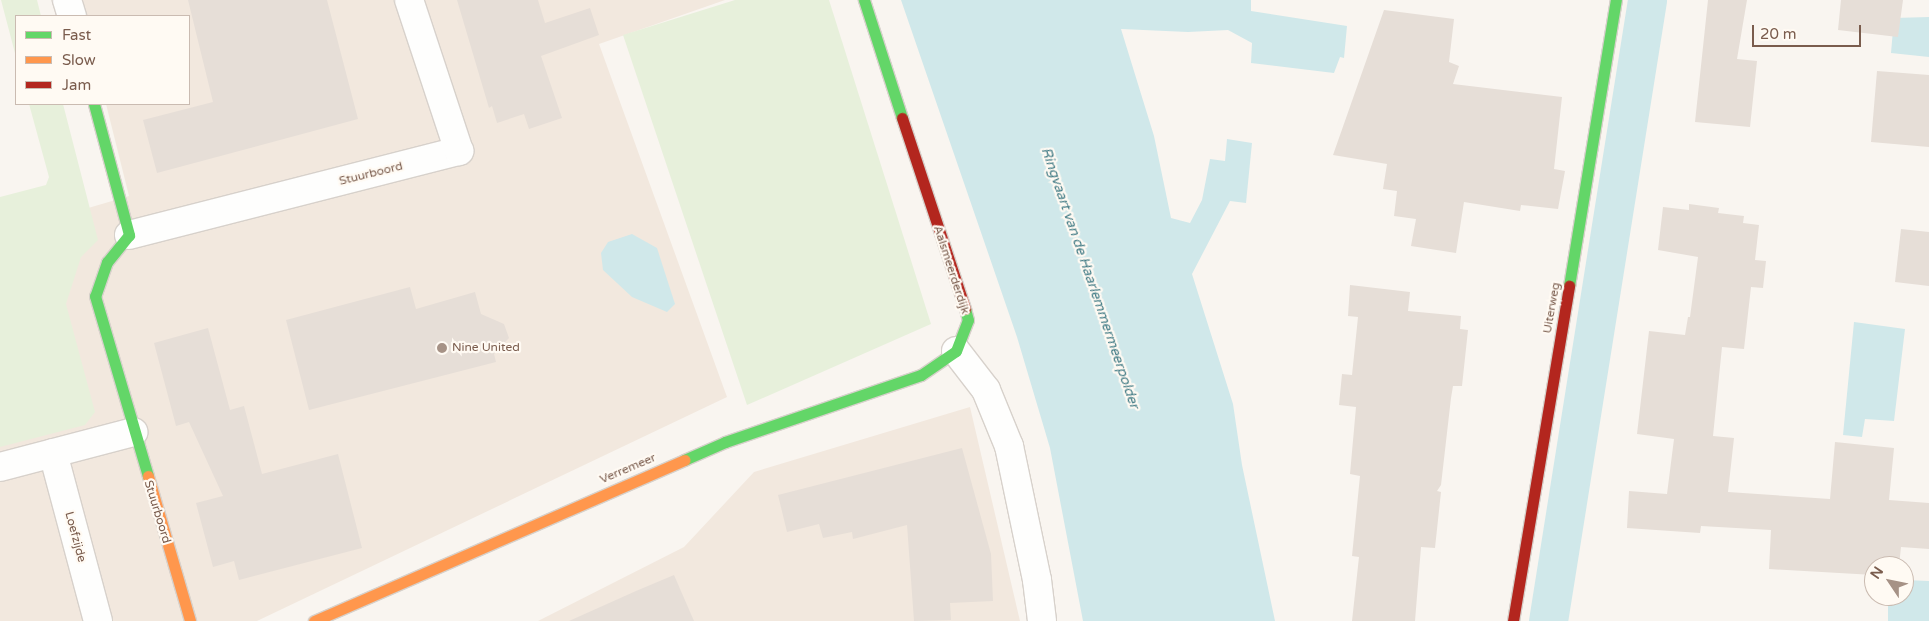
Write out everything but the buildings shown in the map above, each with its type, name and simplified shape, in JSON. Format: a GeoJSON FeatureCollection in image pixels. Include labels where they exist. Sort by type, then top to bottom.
{"type":"FeatureCollection","features":[{"type":"Feature","properties":{"kind":"street"},"geometry":{"type":"LineString","coordinates":[[68,0],[72,15]]}},
{"type":"Feature","properties":{"kind":"street","name":"Stuurboord"},"geometry":{"type":"LineString","coordinates":[[190,621],[133,432],[96,296],[107,262],[128,235],[459,151],[409,0]]}},
{"type":"Feature","properties":{"kind":"street","name":"Aalsmeerderdijk"},"geometry":{"type":"LineString","coordinates":[[864,0],[968,320],[956,351]]}},
{"type":"Feature","properties":{"kind":"street","name":"Uiterweg"},"geometry":{"type":"LineString","coordinates":[[1513,621],[1616,0]]}},
{"type":"Feature","properties":{"kind":"street"},"geometry":{"type":"LineString","coordinates":[[94,105],[128,235]]}},
{"type":"Feature","properties":{"kind":"street"},"geometry":{"type":"LineString","coordinates":[[956,351],[986,390],[1009,446],[1037,580],[1042,621]]}},
{"type":"Feature","properties":{"kind":"street","name":"Verremeer"},"geometry":{"type":"LineString","coordinates":[[314,621],[725,442],[921,375],[956,351]]}},
{"type":"Feature","properties":{"kind":"street"},"geometry":{"type":"LineString","coordinates":[[0,467],[133,432]]}},
{"type":"Feature","properties":{"kind":"street","name":"Loefzijde"},"geometry":{"type":"LineString","coordinates":[[52,453],[98,621]]}},
{"type":"Feature","properties":{"kind":"shaded area"},"geometry":{"type":"Polygon","coordinates":[[[79,0],[725,0],[599,44],[727,397],[257,621],[0,621],[0,234],[129,196],[106,105],[190,105],[190,15],[83,15],[79,0]]]}},
{"type":"Feature","properties":{"kind":"shaded area"},"geometry":{"type":"Polygon","coordinates":[[[970,407],[1020,621],[538,621],[684,547],[754,472],[970,407]]]}},
{"type":"Feature","properties":{"kind":"green space"},"geometry":{"type":"Polygon","coordinates":[[[1,0],[37,0],[41,15],[15,15],[15,53],[1,0]]]}},
{"type":"Feature","properties":{"kind":"green space"},"geometry":{"type":"Polygon","coordinates":[[[735,0],[829,0],[931,324],[747,405],[623,35],[735,0]]]}},
{"type":"Feature","properties":{"kind":"green space"},"geometry":{"type":"Polygon","coordinates":[[[29,105],[63,105],[98,240],[81,257],[66,304],[95,412],[85,425],[0,447],[0,197],[46,185],[49,177],[29,105]]]}},
{"type":"Feature","properties":{"kind":"water","name":"Ringvaart van de Haarlemmermeerpolder"},"geometry":{"type":"Polygon","coordinates":[[[901,0],[1251,0],[1251,11],[1347,26],[1344,58],[1340,57],[1334,73],[1251,63],[1252,43],[1228,30],[1188,32],[1121,29],[1154,136],[1171,218],[1190,223],[1202,200],[1210,159],[1225,161],[1227,139],[1252,143],[1246,203],[1230,201],[1192,274],[1233,404],[1242,465],[1275,621],[1083,621],[1050,448],[1017,337],[901,0]]]}},
{"type":"Feature","properties":{"kind":"water"},"geometry":{"type":"Polygon","coordinates":[[[1929,17],[1929,57],[1891,53],[1894,18],[1929,17]]]}},
{"type":"Feature","properties":{"kind":"water"},"geometry":{"type":"Polygon","coordinates":[[[632,234],[657,248],[675,304],[667,312],[632,297],[603,270],[601,253],[608,242],[632,234]]]}},
{"type":"Feature","properties":{"kind":"water"},"geometry":{"type":"Polygon","coordinates":[[[1854,322],[1905,329],[1894,421],[1865,419],[1862,437],[1843,435],[1854,322]]]}},
{"type":"Feature","properties":{"kind":"water"},"geometry":{"type":"Polygon","coordinates":[[[1914,580],[1929,581],[1929,621],[1888,621],[1888,606],[1914,606],[1914,580]]]}},
{"type":"Feature","properties":{"kind":"waterway"},"geometry":{"type":"LineString","coordinates":[[1548,621],[1647,0]]}},
{"type":"Feature","properties":{"kind":"traffic: fast"},"geometry":{"type":"LineString","coordinates":[[864,0],[902,118]]}},
{"type":"Feature","properties":{"kind":"traffic: fast"},"geometry":{"type":"LineString","coordinates":[[1569,286],[1616,0]]}},
{"type":"Feature","properties":{"kind":"traffic: fast"},"geometry":{"type":"LineString","coordinates":[[94,105],[129,235],[107,262],[95,296],[148,476]]}},
{"type":"Feature","properties":{"kind":"traffic: fast"},"geometry":{"type":"LineString","coordinates":[[684,460],[725,442],[921,375],[956,351],[968,320],[965,309]]}},
{"type":"Feature","properties":{"kind":"traffic: slow"},"geometry":{"type":"LineString","coordinates":[[314,621],[684,460]]}},
{"type":"Feature","properties":{"kind":"traffic: slow"},"geometry":{"type":"LineString","coordinates":[[148,476],[190,621]]}},
{"type":"Feature","properties":{"kind":"traffic: jam"},"geometry":{"type":"LineString","coordinates":[[902,118],[965,309]]}},
{"type":"Feature","properties":{"kind":"traffic: jam"},"geometry":{"type":"LineString","coordinates":[[1513,621],[1569,286]]}},
{"type":"Feature","properties":{"kind":"place","name":"Nine United"},"geometry":{"type":"Point","coordinates":[442,348]}}]}
